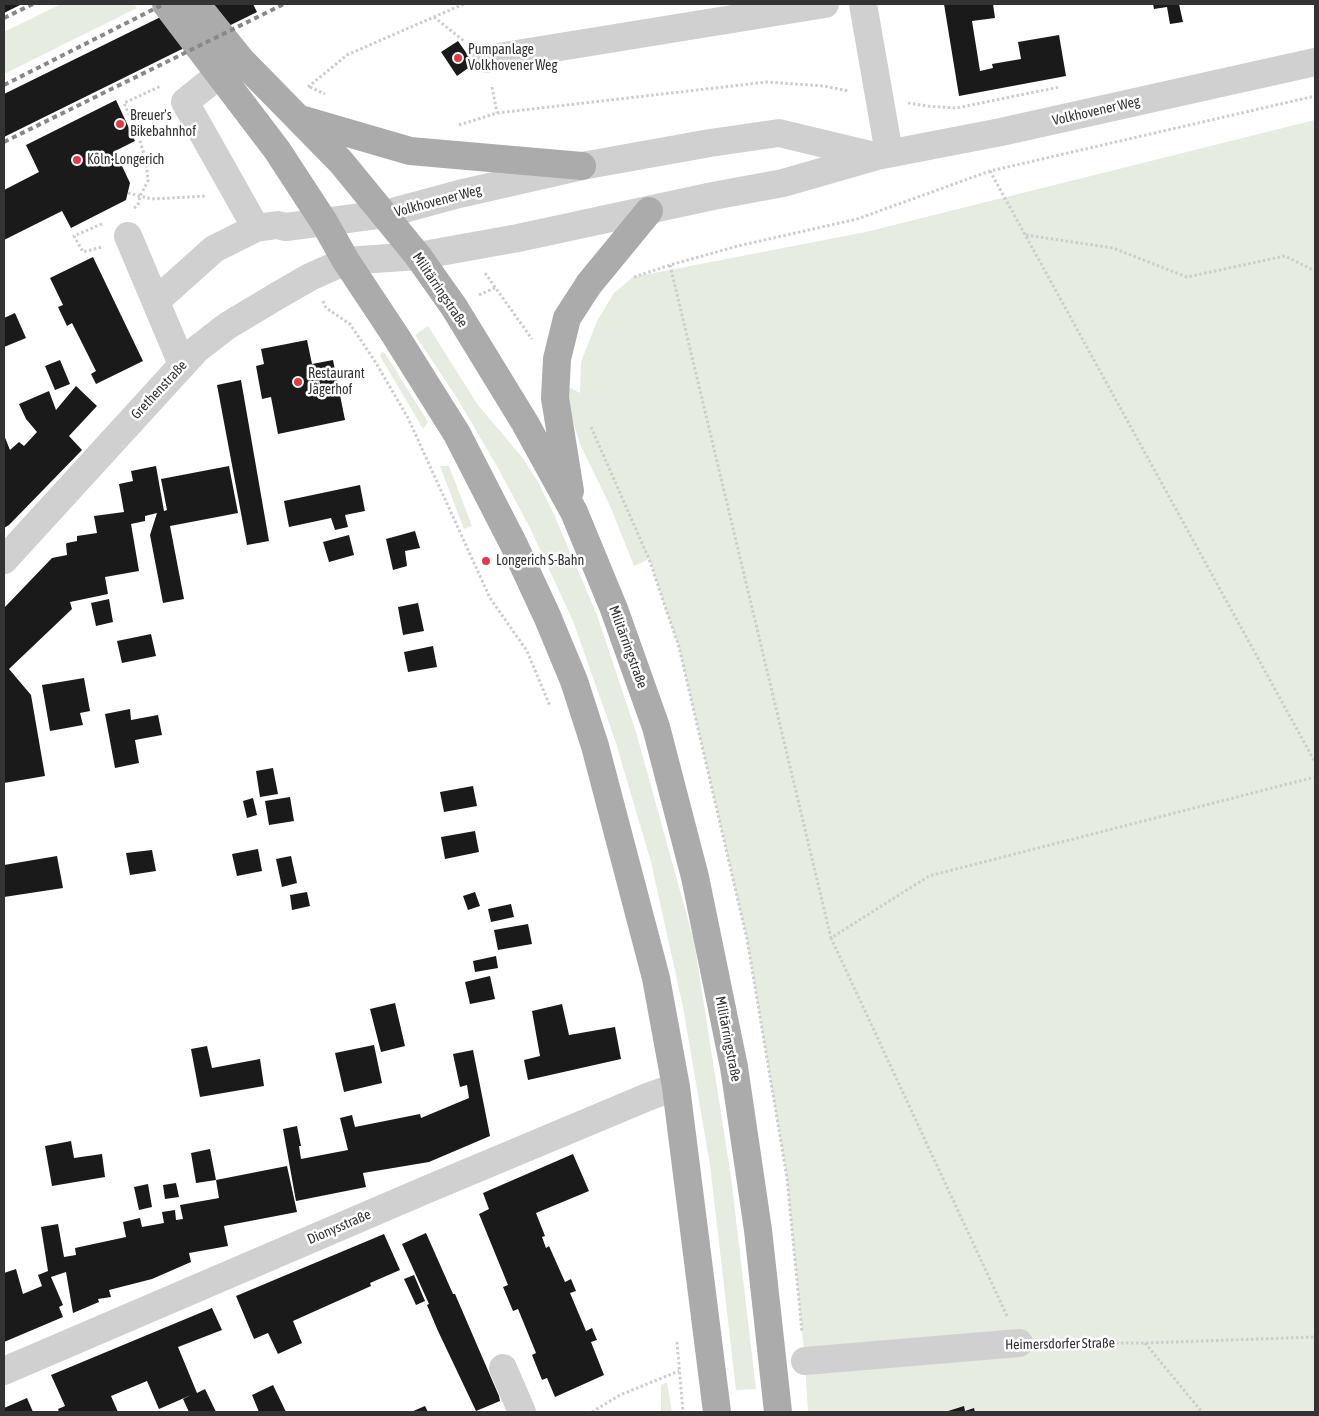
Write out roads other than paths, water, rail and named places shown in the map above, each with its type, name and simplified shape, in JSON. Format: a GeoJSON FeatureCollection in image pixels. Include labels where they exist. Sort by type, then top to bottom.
{"type":"FeatureCollection","features":[{"type":"Feature","properties":{"kind":"main road"},"geometry":{"type":"LineString","coordinates":[[166,4],[277,150],[457,434],[514,545],[574,680],[595,746],[656,978],[676,1087],[716,1412]]}},
{"type":"Feature","properties":{"kind":"main road","name":"Militärringstraße"},"geometry":{"type":"LineString","coordinates":[[196,4],[241,60],[341,162],[418,256],[454,307],[525,423],[574,512],[614,609],[656,727],[695,877],[734,1066],[758,1230],[778,1412]]}},
{"type":"Feature","properties":{"kind":"main road"},"geometry":{"type":"LineString","coordinates":[[298,118],[410,151],[582,166]]}},
{"type":"Feature","properties":{"kind":"main road"},"geometry":{"type":"LineString","coordinates":[[574,512],[555,398],[557,359],[567,318],[589,284],[649,211]]}},
{"type":"Feature","properties":{"kind":"street"},"geometry":{"type":"LineString","coordinates":[[486,59],[825,4]]}},
{"type":"Feature","properties":{"kind":"street"},"geometry":{"type":"LineString","coordinates":[[863,4],[879,98],[883,155]]}},
{"type":"Feature","properties":{"kind":"street","name":"Volkhovener Weg"},"geometry":{"type":"LineString","coordinates":[[346,261],[418,256],[518,238],[783,183],[883,155],[1001,132],[1315,62]]}},
{"type":"Feature","properties":{"kind":"street"},"geometry":{"type":"LineString","coordinates":[[220,74],[185,102],[234,188],[266,227]]}},
{"type":"Feature","properties":{"kind":"street","name":"Volkhovener Weg"},"geometry":{"type":"LineString","coordinates":[[346,261],[385,214],[459,194],[582,166],[778,133],[883,155]]}},
{"type":"Feature","properties":{"kind":"street"},"geometry":{"type":"LineString","coordinates":[[156,301],[214,249],[266,227],[286,227],[385,214]]}},
{"type":"Feature","properties":{"kind":"street"},"geometry":{"type":"LineString","coordinates":[[129,223],[156,301],[182,364]]}},
{"type":"Feature","properties":{"kind":"street","name":"Grethenstraße"},"geometry":{"type":"LineString","coordinates":[[4,560],[196,350],[227,326],[310,277],[346,261]]}},
{"type":"Feature","properties":{"kind":"street","name":"Dionysstraße"},"geometry":{"type":"LineString","coordinates":[[4,1371],[437,1185],[650,1096],[676,1087]]}},
{"type":"Feature","properties":{"kind":"street","name":"Heimersdorfer Straße"},"geometry":{"type":"LineString","coordinates":[[805,1361],[1019,1343]]}},
{"type":"Feature","properties":{"kind":"street"},"geometry":{"type":"LineString","coordinates":[[503,1368],[522,1412]]}},
{"type":"Feature","properties":{"kind":"railway"},"geometry":{"type":"LineString","coordinates":[[4,18],[33,4]]}},
{"type":"Feature","properties":{"kind":"railway"},"geometry":{"type":"LineString","coordinates":[[4,85],[164,4]]}},
{"type":"Feature","properties":{"kind":"railway"},"geometry":{"type":"LineString","coordinates":[[4,142],[284,4]]}},
{"type":"Feature","properties":{"kind":"place","name":"Pumpanlage Volkhovener Weg"},"geometry":{"type":"Point","coordinates":[458,58]}},
{"type":"Feature","properties":{"kind":"place","name":"Breuer's Bikebahnhof"},"geometry":{"type":"Point","coordinates":[120,124]}},
{"type":"Feature","properties":{"kind":"place","name":"Köln-Longerich"},"geometry":{"type":"Point","coordinates":[77,160]}},
{"type":"Feature","properties":{"kind":"place","name":"Restaurant Jägerhof"},"geometry":{"type":"Point","coordinates":[298,382]}},
{"type":"Feature","properties":{"kind":"place","name":"Longerich S-Bahn"},"geometry":{"type":"Point","coordinates":[486,561]}}]}
